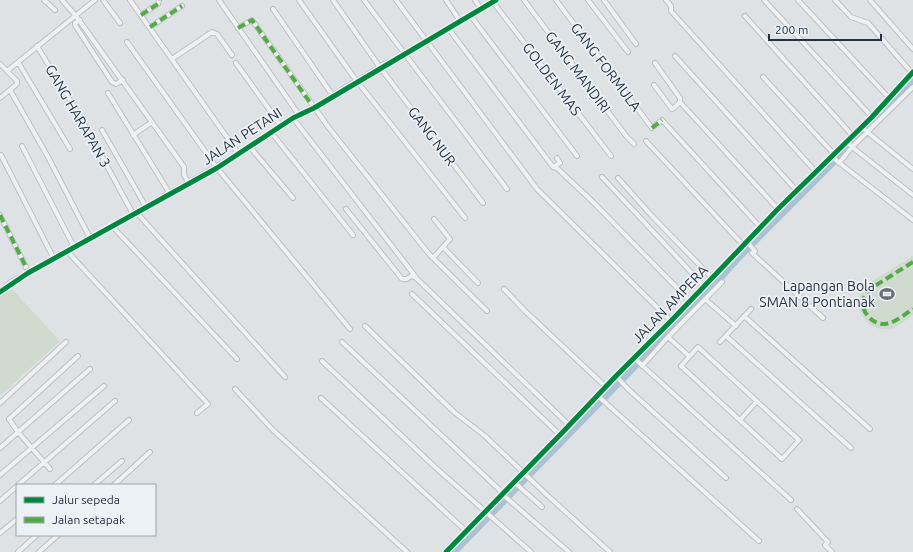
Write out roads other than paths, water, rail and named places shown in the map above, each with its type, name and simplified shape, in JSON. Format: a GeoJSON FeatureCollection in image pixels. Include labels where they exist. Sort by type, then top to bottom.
{"type":"FeatureCollection","features":[{"type":"Feature","properties":{"kind":"street"},"geometry":{"type":"LineString","coordinates":[[44,0],[55,10]]}},
{"type":"Feature","properties":{"kind":"street"},"geometry":{"type":"LineString","coordinates":[[62,0],[80,20],[184,167],[184,175],[188,182]]}},
{"type":"Feature","properties":{"kind":"street"},"geometry":{"type":"LineString","coordinates":[[103,0],[120,22]]}},
{"type":"Feature","properties":{"kind":"street"},"geometry":{"type":"LineString","coordinates":[[130,0],[237,151]]}},
{"type":"Feature","properties":{"kind":"street"},"geometry":{"type":"LineString","coordinates":[[141,15],[158,4],[159,0]]}},
{"type":"Feature","properties":{"kind":"street"},"geometry":{"type":"LineString","coordinates":[[219,0],[298,113]]}},
{"type":"Feature","properties":{"kind":"street"},"geometry":{"type":"LineString","coordinates":[[299,0],[355,79],[465,218]]}},
{"type":"Feature","properties":{"kind":"street","name":"GANG NUR"},"geometry":{"type":"LineString","coordinates":[[333,0],[376,61],[483,203]]}},
{"type":"Feature","properties":{"kind":"street"},"geometry":{"type":"LineString","coordinates":[[364,0],[507,189]]}},
{"type":"Feature","properties":{"kind":"street"},"geometry":{"type":"LineString","coordinates":[[396,0],[537,189],[671,321]]}},
{"type":"Feature","properties":{"kind":"street"},"geometry":{"type":"LineString","coordinates":[[446,0],[460,21]]}},
{"type":"Feature","properties":{"kind":"street"},"geometry":{"type":"LineString","coordinates":[[475,0],[481,9]]}},
{"type":"Feature","properties":{"kind":"street","name":"GANG MANDIRI"},"geometry":{"type":"LineString","coordinates":[[524,0],[622,131],[634,144]]}},
{"type":"Feature","properties":{"kind":"street","name":"GANG FORMULA"},"geometry":{"type":"LineString","coordinates":[[556,0],[652,128],[662,120],[760,228]]}},
{"type":"Feature","properties":{"kind":"street"},"geometry":{"type":"LineString","coordinates":[[588,0],[628,52]]}},
{"type":"Feature","properties":{"kind":"street"},"geometry":{"type":"LineString","coordinates":[[604,0],[636,44]]}},
{"type":"Feature","properties":{"kind":"street"},"geometry":{"type":"LineString","coordinates":[[666,0],[671,11],[816,172]]}},
{"type":"Feature","properties":{"kind":"street"},"geometry":{"type":"LineString","coordinates":[[764,0],[872,117]]}},
{"type":"Feature","properties":{"kind":"street"},"geometry":{"type":"LineString","coordinates":[[798,0],[889,98]]}},
{"type":"Feature","properties":{"kind":"street"},"geometry":{"type":"LineString","coordinates":[[835,0],[851,17],[868,23],[913,73]]}},
{"type":"Feature","properties":{"kind":"street"},"geometry":{"type":"LineString","coordinates":[[870,0],[913,49]]}},
{"type":"Feature","properties":{"kind":"street"},"geometry":{"type":"LineString","coordinates":[[6,70],[93,1]]}},
{"type":"Feature","properties":{"kind":"street","name":"JALAN PETANI"},"geometry":{"type":"LineString","coordinates":[[0,292],[28,271],[54,259],[73,246],[112,226],[145,204],[169,193],[215,166],[237,151],[250,147],[298,113],[314,108],[355,79],[404,54],[492,1]]}},
{"type":"Feature","properties":{"kind":"street","name":"GOLDEN MAS"},"geometry":{"type":"LineString","coordinates":[[492,1],[611,156]]}},
{"type":"Feature","properties":{"kind":"street"},"geometry":{"type":"LineString","coordinates":[[150,27],[182,6]]}},
{"type":"Feature","properties":{"kind":"street"},"geometry":{"type":"LineString","coordinates":[[272,9],[332,94]]}},
{"type":"Feature","properties":{"kind":"street"},"geometry":{"type":"LineString","coordinates":[[470,15],[577,156]]}},
{"type":"Feature","properties":{"kind":"street"},"geometry":{"type":"LineString","coordinates":[[745,16],[852,136]]}},
{"type":"Feature","properties":{"kind":"street"},"geometry":{"type":"LineString","coordinates":[[80,20],[75,23],[75,25],[110,79],[115,84],[123,80]]}},
{"type":"Feature","properties":{"kind":"street"},"geometry":{"type":"LineString","coordinates":[[238,28],[252,20],[314,108],[384,198],[433,258],[487,311]]}},
{"type":"Feature","properties":{"kind":"street"},"geometry":{"type":"LineString","coordinates":[[448,28],[546,160],[553,167],[557,168],[594,203],[690,301]]}},
{"type":"Feature","properties":{"kind":"street"},"geometry":{"type":"LineString","coordinates":[[172,59],[212,32],[217,34],[232,55]]}},
{"type":"Feature","properties":{"kind":"street"},"geometry":{"type":"LineString","coordinates":[[127,42],[215,166],[350,329]]}},
{"type":"Feature","properties":{"kind":"street","name":"GANG HARAPAN 3"},"geometry":{"type":"LineString","coordinates":[[37,46],[81,118],[133,212],[285,377]]}},
{"type":"Feature","properties":{"kind":"street"},"geometry":{"type":"LineString","coordinates":[[676,56],[797,191]]}},
{"type":"Feature","properties":{"kind":"street"},"geometry":{"type":"LineString","coordinates":[[18,62],[70,149]]}},
{"type":"Feature","properties":{"kind":"street"},"geometry":{"type":"LineString","coordinates":[[236,63],[281,126]]}},
{"type":"Feature","properties":{"kind":"street"},"geometry":{"type":"LineString","coordinates":[[655,63],[680,98],[680,102],[778,209]]}},
{"type":"Feature","properties":{"kind":"street"},"geometry":{"type":"LineString","coordinates":[[0,64],[18,83],[0,98]]}},
{"type":"Feature","properties":{"kind":"street","name":"JALAN AMPERA"},"geometry":{"type":"LineString","coordinates":[[448,552],[466,531],[487,514],[503,494],[599,397],[617,376],[638,362],[671,321],[778,209],[832,155],[849,144],[852,136],[864,130],[872,117],[913,73]]}},
{"type":"Feature","properties":{"kind":"street"},"geometry":{"type":"LineString","coordinates":[[110,79],[113,74],[118,74]]}},
{"type":"Feature","properties":{"kind":"street"},"geometry":{"type":"LineString","coordinates":[[763,77],[816,133],[838,162],[913,220]]}},
{"type":"Feature","properties":{"kind":"street"},"geometry":{"type":"LineString","coordinates":[[654,85],[672,109],[680,102]]}},
{"type":"Feature","properties":{"kind":"street"},"geometry":{"type":"LineString","coordinates":[[10,90],[48,157],[89,237]]}},
{"type":"Feature","properties":{"kind":"street"},"geometry":{"type":"LineString","coordinates":[[838,162],[849,144],[912,90]]}},
{"type":"Feature","properties":{"kind":"street"},"geometry":{"type":"LineString","coordinates":[[108,93],[169,193]]}},
{"type":"Feature","properties":{"kind":"street"},"geometry":{"type":"LineString","coordinates":[[293,118],[416,277],[511,371],[570,426]]}},
{"type":"Feature","properties":{"kind":"street"},"geometry":{"type":"LineString","coordinates":[[133,135],[152,122]]}},
{"type":"Feature","properties":{"kind":"street"},"geometry":{"type":"LineString","coordinates":[[102,130],[145,204]]}},
{"type":"Feature","properties":{"kind":"street"},"geometry":{"type":"LineString","coordinates":[[864,130],[911,168],[913,162]]}},
{"type":"Feature","properties":{"kind":"street"},"geometry":{"type":"LineString","coordinates":[[271,132],[353,235]]}},
{"type":"Feature","properties":{"kind":"street"},"geometry":{"type":"LineString","coordinates":[[646,141],[746,244],[752,248],[754,251],[752,253],[822,318]]}},
{"type":"Feature","properties":{"kind":"street"},"geometry":{"type":"LineString","coordinates":[[849,144],[913,195]]}},
{"type":"Feature","properties":{"kind":"street"},"geometry":{"type":"LineString","coordinates":[[22,146],[73,246]]}},
{"type":"Feature","properties":{"kind":"street"},"geometry":{"type":"LineString","coordinates":[[250,147],[293,198]]}},
{"type":"Feature","properties":{"kind":"street"},"geometry":{"type":"LineString","coordinates":[[1,155],[54,259]]}},
{"type":"Feature","properties":{"kind":"street"},"geometry":{"type":"LineString","coordinates":[[553,167],[560,163],[557,158]]}},
{"type":"Feature","properties":{"kind":"street"},"geometry":{"type":"LineString","coordinates":[[602,177],[704,286]]}},
{"type":"Feature","properties":{"kind":"street"},"geometry":{"type":"LineString","coordinates":[[618,178],[652,216],[712,278]]}},
{"type":"Feature","properties":{"kind":"street"},"geometry":{"type":"LineString","coordinates":[[346,209],[402,279],[407,279],[411,276],[416,277]]}},
{"type":"Feature","properties":{"kind":"street"},"geometry":{"type":"LineString","coordinates":[[0,214],[28,271]]}},
{"type":"Feature","properties":{"kind":"street"},"geometry":{"type":"LineString","coordinates":[[433,258],[450,239],[434,219]]}},
{"type":"Feature","properties":{"kind":"street"},"geometry":{"type":"LineString","coordinates":[[112,226],[237,359]]}},
{"type":"Feature","properties":{"kind":"street"},"geometry":{"type":"LineString","coordinates":[[443,248],[478,283]]}},
{"type":"Feature","properties":{"kind":"street"},"geometry":{"type":"LineString","coordinates":[[67,251],[208,404],[197,413]]}},
{"type":"Feature","properties":{"kind":"street"},"geometry":{"type":"LineString","coordinates":[[722,282],[668,337],[638,362],[791,500]]}},
{"type":"Feature","properties":{"kind":"street"},"geometry":{"type":"LineString","coordinates":[[504,289],[606,388]]}},
{"type":"Feature","properties":{"kind":"street"},"geometry":{"type":"LineString","coordinates":[[412,294],[560,435]]}},
{"type":"Feature","properties":{"kind":"street"},"geometry":{"type":"LineString","coordinates":[[705,299],[736,326]]}},
{"type":"Feature","properties":{"kind":"street"},"geometry":{"type":"LineString","coordinates":[[720,342],[751,309]]}},
{"type":"Feature","properties":{"kind":"street"},"geometry":{"type":"LineString","coordinates":[[744,316],[870,429]]}},
{"type":"Feature","properties":{"kind":"street"},"geometry":{"type":"LineString","coordinates":[[365,326],[454,412],[485,436],[610,552]]}},
{"type":"Feature","properties":{"kind":"street"},"geometry":{"type":"LineString","coordinates":[[726,336],[851,448]]}},
{"type":"Feature","properties":{"kind":"street"},"geometry":{"type":"LineString","coordinates":[[668,337],[689,356]]}},
{"type":"Feature","properties":{"kind":"street"},"geometry":{"type":"LineString","coordinates":[[0,403],[66,342]]}},
{"type":"Feature","properties":{"kind":"street"},"geometry":{"type":"LineString","coordinates":[[342,342],[503,494],[569,552]]}},
{"type":"Feature","properties":{"kind":"street"},"geometry":{"type":"LineString","coordinates":[[698,347],[799,440],[782,459],[680,366],[689,356],[698,347]]}},
{"type":"Feature","properties":{"kind":"street"},"geometry":{"type":"LineString","coordinates":[[50,468],[18,432],[10,421],[10,418],[78,356]]}},
{"type":"Feature","properties":{"kind":"street"},"geometry":{"type":"LineString","coordinates":[[322,361],[435,467],[531,552]]}},
{"type":"Feature","properties":{"kind":"street"},"geometry":{"type":"LineString","coordinates":[[0,448],[90,369]]}},
{"type":"Feature","properties":{"kind":"street"},"geometry":{"type":"LineString","coordinates":[[617,376],[622,383],[726,478]]}},
{"type":"Feature","properties":{"kind":"street"},"geometry":{"type":"LineString","coordinates":[[0,475],[104,386]]}},
{"type":"Feature","properties":{"kind":"street"},"geometry":{"type":"LineString","coordinates":[[235,389],[273,430],[407,552]]}},
{"type":"Feature","properties":{"kind":"street"},"geometry":{"type":"LineString","coordinates":[[599,397],[759,541]]}},
{"type":"Feature","properties":{"kind":"street"},"geometry":{"type":"LineString","coordinates":[[321,398],[466,531]]}},
{"type":"Feature","properties":{"kind":"street"},"geometry":{"type":"LineString","coordinates":[[20,484],[115,401]]}},
{"type":"Feature","properties":{"kind":"street"},"geometry":{"type":"LineString","coordinates":[[740,420],[757,401]]}},
{"type":"Feature","properties":{"kind":"street"},"geometry":{"type":"LineString","coordinates":[[56,484],[130,420]]}},
{"type":"Feature","properties":{"kind":"street"},"geometry":{"type":"LineString","coordinates":[[115,484],[150,452]]}},
{"type":"Feature","properties":{"kind":"street"},"geometry":{"type":"LineString","coordinates":[[95,484],[122,461]]}},
{"type":"Feature","properties":{"kind":"street"},"geometry":{"type":"LineString","coordinates":[[515,483],[542,507]]}},
{"type":"Feature","properties":{"kind":"street"},"geometry":{"type":"LineString","coordinates":[[0,501],[16,488]]}},
{"type":"Feature","properties":{"kind":"street"},"geometry":{"type":"LineString","coordinates":[[797,509],[828,542],[825,545],[832,552]]}},
{"type":"Feature","properties":{"kind":"street"},"geometry":{"type":"LineString","coordinates":[[0,533],[16,519]]}},
{"type":"Feature","properties":{"kind":"street"},"geometry":{"type":"LineString","coordinates":[[18,552],[37,536]]}},
{"type":"Feature","properties":{"kind":"street"},"geometry":{"type":"LineString","coordinates":[[38,552],[57,536]]}},
{"type":"Feature","properties":{"kind":"waterway"},"geometry":{"type":"LineString","coordinates":[[379,64],[388,59]]}},
{"type":"Feature","properties":{"kind":"waterway"},"geometry":{"type":"LineString","coordinates":[[357,78],[376,66]]}},
{"type":"Feature","properties":{"kind":"waterway"},"geometry":{"type":"LineString","coordinates":[[333,92],[354,79]]}},
{"type":"Feature","properties":{"kind":"waterway"},"geometry":{"type":"LineString","coordinates":[[454,552],[711,288],[742,254],[913,82]]}},
{"type":"Feature","properties":{"kind":"waterway"},"geometry":{"type":"LineString","coordinates":[[314,104],[330,94]]}},
{"type":"Feature","properties":{"kind":"waterway"},"geometry":{"type":"LineString","coordinates":[[303,111],[312,106]]}},
{"type":"Feature","properties":{"kind":"waterway"},"geometry":{"type":"LineString","coordinates":[[238,151],[259,138]]}},
{"type":"Feature","properties":{"kind":"waterway"},"geometry":{"type":"LineString","coordinates":[[215,164],[235,153]]}},
{"type":"Feature","properties":{"kind":"waterway"},"geometry":{"type":"LineString","coordinates":[[189,179],[212,166]]}},
{"type":"Feature","properties":{"kind":"waterway"},"geometry":{"type":"LineString","coordinates":[[170,190],[186,181]]}},
{"type":"Feature","properties":{"kind":"waterway"},"geometry":{"type":"LineString","coordinates":[[146,204],[167,191]]}},
{"type":"Feature","properties":{"kind":"waterway"},"geometry":{"type":"LineString","coordinates":[[134,211],[143,205]]}},
{"type":"Feature","properties":{"kind":"waterway"},"geometry":{"type":"LineString","coordinates":[[90,236],[131,212]]}},
{"type":"Feature","properties":{"kind":"waterway"},"geometry":{"type":"LineString","coordinates":[[75,244],[87,237]]}},
{"type":"Feature","properties":{"kind":"waterway"},"geometry":{"type":"LineString","coordinates":[[56,255],[72,246]]}},
{"type":"Feature","properties":{"kind":"waterway"},"geometry":{"type":"LineString","coordinates":[[0,288],[9,280],[26,271]]}},
{"type":"Feature","properties":{"kind":"place","name":"Lapangan Bola SMAN 8 Pontianak"},"geometry":{"type":"Point","coordinates":[887,294]}}]}
